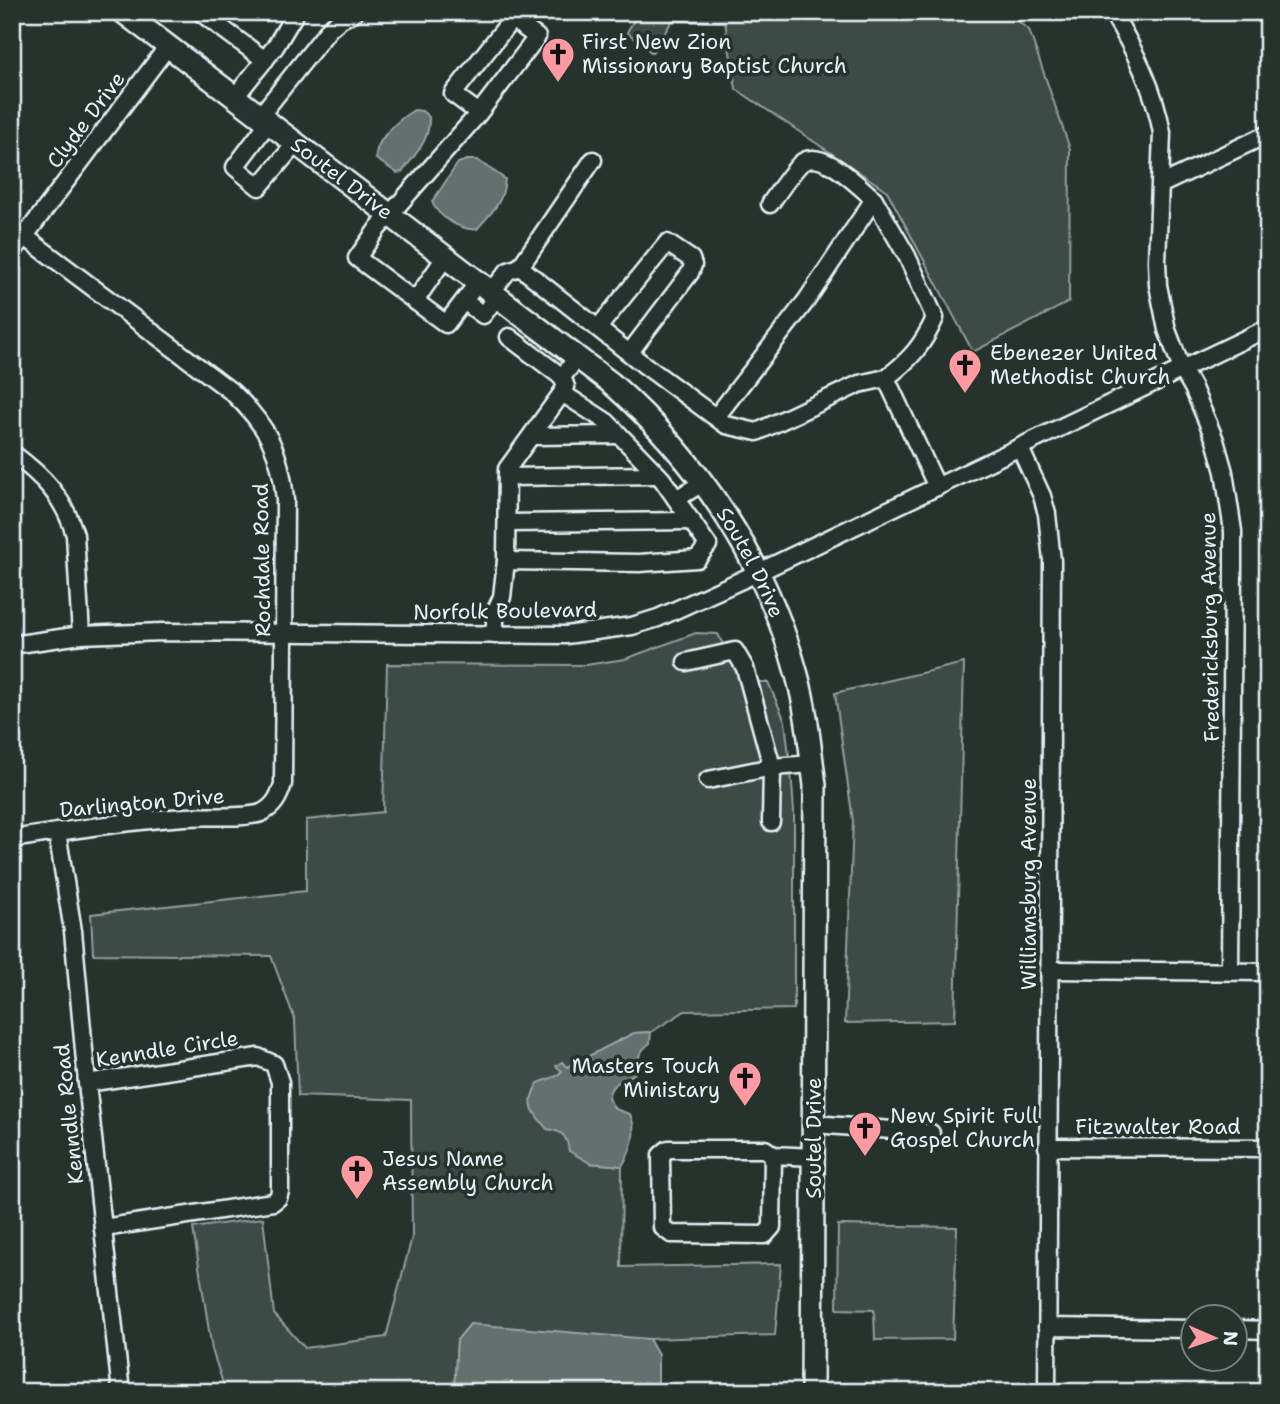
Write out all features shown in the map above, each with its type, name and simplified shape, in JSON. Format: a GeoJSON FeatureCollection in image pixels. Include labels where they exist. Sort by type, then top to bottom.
{"type":"FeatureCollection","features":[{"type":"Feature","properties":{"kind":"main road","name":"Soutel Drive"},"geometry":{"type":"LineString","coordinates":[[123,12],[490,289],[645,413],[704,482],[733,524],[758,573],[779,621],[797,675],[810,735],[816,819],[812,1392]]}},
{"type":"Feature","properties":{"kind":"street"},"geometry":{"type":"LineString","coordinates":[[200,12],[265,60]]}},
{"type":"Feature","properties":{"kind":"street"},"geometry":{"type":"LineString","coordinates":[[235,97],[265,60],[296,12]]}},
{"type":"Feature","properties":{"kind":"street"},"geometry":{"type":"LineString","coordinates":[[296,143],[259,187],[235,167],[264,119],[330,28],[355,12]]}},
{"type":"Feature","properties":{"kind":"street","name":"Fredericksburg Avenue"},"geometry":{"type":"LineString","coordinates":[[1112,12],[1145,77],[1158,113],[1162,133],[1158,285],[1167,330],[1215,440],[1224,472],[1233,531],[1230,971]]}},
{"type":"Feature","properties":{"kind":"street"},"geometry":{"type":"LineString","coordinates":[[479,113],[453,94],[512,19],[537,37],[479,113],[368,240],[357,258],[446,324],[464,301],[490,289],[508,271],[520,267],[593,160]]}},
{"type":"Feature","properties":{"kind":"street","name":"Clyde Drive"},"geometry":{"type":"LineString","coordinates":[[12,253],[18,232],[167,46]]}},
{"type":"Feature","properties":{"kind":"street"},"geometry":{"type":"LineString","coordinates":[[1161,184],[1268,134]]}},
{"type":"Feature","properties":{"kind":"street"},"geometry":{"type":"LineString","coordinates":[[520,267],[726,425],[757,432],[859,384],[886,378],[903,365],[925,340],[935,318],[908,256],[874,199],[825,160],[812,158],[802,162],[769,204]]}},
{"type":"Feature","properties":{"kind":"street"},"geometry":{"type":"LineString","coordinates":[[716,417],[806,301],[874,199]]}},
{"type":"Feature","properties":{"kind":"street","name":"Rochdale Road"},"geometry":{"type":"LineString","coordinates":[[18,232],[232,392],[260,421],[278,456],[283,476],[283,784],[280,796],[273,805]]}},
{"type":"Feature","properties":{"kind":"street"},"geometry":{"type":"LineString","coordinates":[[598,328],[667,243],[691,259],[693,265],[690,272],[630,352]]}},
{"type":"Feature","properties":{"kind":"street"},"geometry":{"type":"LineString","coordinates":[[415,301],[446,256]]}},
{"type":"Feature","properties":{"kind":"street"},"geometry":{"type":"LineString","coordinates":[[464,301],[482,315],[490,289]]}},
{"type":"Feature","properties":{"kind":"street","name":"Norfolk Boulevard"},"geometry":{"type":"LineString","coordinates":[[12,645],[81,635],[163,632],[566,635],[632,626],[685,607],[758,573],[1268,328]]}},
{"type":"Feature","properties":{"kind":"street"},"geometry":{"type":"LineString","coordinates":[[506,561],[639,563],[697,558],[708,545],[658,475],[620,435],[509,337]]}},
{"type":"Feature","properties":{"kind":"street"},"geometry":{"type":"LineString","coordinates":[[495,635],[495,612],[502,597],[506,561],[508,469],[532,436],[578,357]]}},
{"type":"Feature","properties":{"kind":"street"},"geometry":{"type":"LineString","coordinates":[[886,378],[937,487]]}},
{"type":"Feature","properties":{"kind":"street"},"geometry":{"type":"LineString","coordinates":[[532,436],[620,435]]}},
{"type":"Feature","properties":{"kind":"street","name":"Williamsburg Avenue"},"geometry":{"type":"LineString","coordinates":[[1020,448],[1042,496],[1051,539],[1046,1392]]}},
{"type":"Feature","properties":{"kind":"street"},"geometry":{"type":"LineString","coordinates":[[12,453],[52,487],[71,520],[75,535],[81,635]]}},
{"type":"Feature","properties":{"kind":"street"},"geometry":{"type":"LineString","coordinates":[[507,477],[658,475]]}},
{"type":"Feature","properties":{"kind":"street"},"geometry":{"type":"LineString","coordinates":[[676,499],[704,482]]}},
{"type":"Feature","properties":{"kind":"street"},"geometry":{"type":"LineString","coordinates":[[507,523],[691,521]]}},
{"type":"Feature","properties":{"kind":"street"},"geometry":{"type":"LineString","coordinates":[[686,662],[735,651],[745,668],[772,767],[771,822]]}},
{"type":"Feature","properties":{"kind":"street"},"geometry":{"type":"LineString","coordinates":[[708,780],[772,767],[812,764]]}},
{"type":"Feature","properties":{"kind":"street","name":"Darlington Drive"},"geometry":{"type":"LineString","coordinates":[[12,839],[150,820],[205,815],[253,815],[273,805]]}},
{"type":"Feature","properties":{"kind":"street","name":"Kenndle Road"},"geometry":{"type":"LineString","coordinates":[[57,832],[73,931],[121,1392]]}},
{"type":"Feature","properties":{"kind":"street"},"geometry":{"type":"LineString","coordinates":[[1049,970],[1268,972]]}},
{"type":"Feature","properties":{"kind":"street","name":"Kenndle Circle"},"geometry":{"type":"LineString","coordinates":[[87,1083],[258,1057],[274,1064],[280,1083],[278,1198],[273,1202],[103,1228]]}},
{"type":"Feature","properties":{"kind":"street"},"geometry":{"type":"LineString","coordinates":[[814,1124],[931,1133]]}},
{"type":"Feature","properties":{"kind":"street","name":"Fitzwalter Road"},"geometry":{"type":"LineString","coordinates":[[1047,1147],[1268,1148]]}},
{"type":"Feature","properties":{"kind":"street"},"geometry":{"type":"LineString","coordinates":[[773,1155],[772,1227],[765,1235],[671,1234],[662,1227],[661,1155],[668,1149],[765,1149],[773,1155],[814,1157]]}},
{"type":"Feature","properties":{"kind":"street"},"geometry":{"type":"LineString","coordinates":[[1047,1327],[1178,1329]]}},
{"type":"Feature","properties":{"kind":"street"},"geometry":{"type":"LineString","coordinates":[[1248,1329],[1268,1330]]}},
{"type":"Feature","properties":{"kind":"shaded area"},"geometry":{"type":"Polygon","coordinates":[[[639,12],[1006,12],[1029,30],[1070,149],[1069,302],[973,352],[887,191],[736,89],[725,22],[672,21],[652,53],[627,32],[639,12]]]}},
{"type":"Feature","properties":{"kind":"shaded area"},"geometry":{"type":"Polygon","coordinates":[[[414,110],[422,111],[429,117],[427,133],[417,153],[402,172],[397,173],[376,159],[376,152],[389,131],[414,110]]]}},
{"type":"Feature","properties":{"kind":"shaded area"},"geometry":{"type":"Polygon","coordinates":[[[477,160],[505,179],[499,201],[477,229],[464,228],[451,222],[439,213],[432,202],[458,163],[477,160]]]}},
{"type":"Feature","properties":{"kind":"shaded area"},"geometry":{"type":"Polygon","coordinates":[[[696,633],[718,634],[742,682],[768,682],[785,721],[794,812],[794,1009],[685,1011],[651,1032],[634,1033],[567,1068],[562,1063],[562,1071],[557,1076],[559,1130],[590,1163],[622,1166],[621,1267],[781,1264],[775,1335],[457,1340],[454,1392],[226,1392],[212,1350],[193,1228],[263,1218],[274,1314],[305,1348],[386,1337],[412,1237],[411,1100],[298,1096],[295,1020],[271,956],[93,954],[91,914],[306,891],[306,820],[383,812],[387,664],[586,665],[625,659],[696,633]]]}},
{"type":"Feature","properties":{"kind":"shaded area"},"geometry":{"type":"Polygon","coordinates":[[[964,663],[955,1021],[845,1023],[853,821],[835,693],[964,663]]]}},
{"type":"Feature","properties":{"kind":"shaded area"},"geometry":{"type":"Polygon","coordinates":[[[651,1032],[650,1043],[641,1053],[635,1073],[615,1085],[608,1098],[615,1109],[630,1114],[632,1120],[632,1141],[622,1166],[590,1163],[569,1151],[563,1135],[547,1129],[532,1108],[532,1097],[538,1083],[557,1076],[562,1071],[556,1066],[562,1062],[567,1067],[634,1033],[651,1032]]]}},
{"type":"Feature","properties":{"kind":"shaded area"},"geometry":{"type":"Polygon","coordinates":[[[838,1225],[957,1227],[953,1339],[875,1340],[874,1310],[837,1309],[838,1225]]]}},
{"type":"Feature","properties":{"kind":"shaded area"},"geometry":{"type":"Polygon","coordinates":[[[470,1324],[649,1339],[658,1355],[658,1392],[454,1392],[457,1340],[470,1324]]]}},
{"type":"Feature","properties":{"kind":"place","name":"First New Zion Missionary Baptist Church"},"geometry":{"type":"Point","coordinates":[558,84]}},
{"type":"Feature","properties":{"kind":"place","name":"Ebenezer United Methodist Church"},"geometry":{"type":"Point","coordinates":[965,395]}},
{"type":"Feature","properties":{"kind":"place","name":"Masters Touch Ministary"},"geometry":{"type":"Point","coordinates":[745,1108]}},
{"type":"Feature","properties":{"kind":"place","name":"New Spirit Full Gospel Church"},"geometry":{"type":"Point","coordinates":[865,1158]}},
{"type":"Feature","properties":{"kind":"place","name":"Jesus Name Assembly Church"},"geometry":{"type":"Point","coordinates":[357,1201]}}]}
